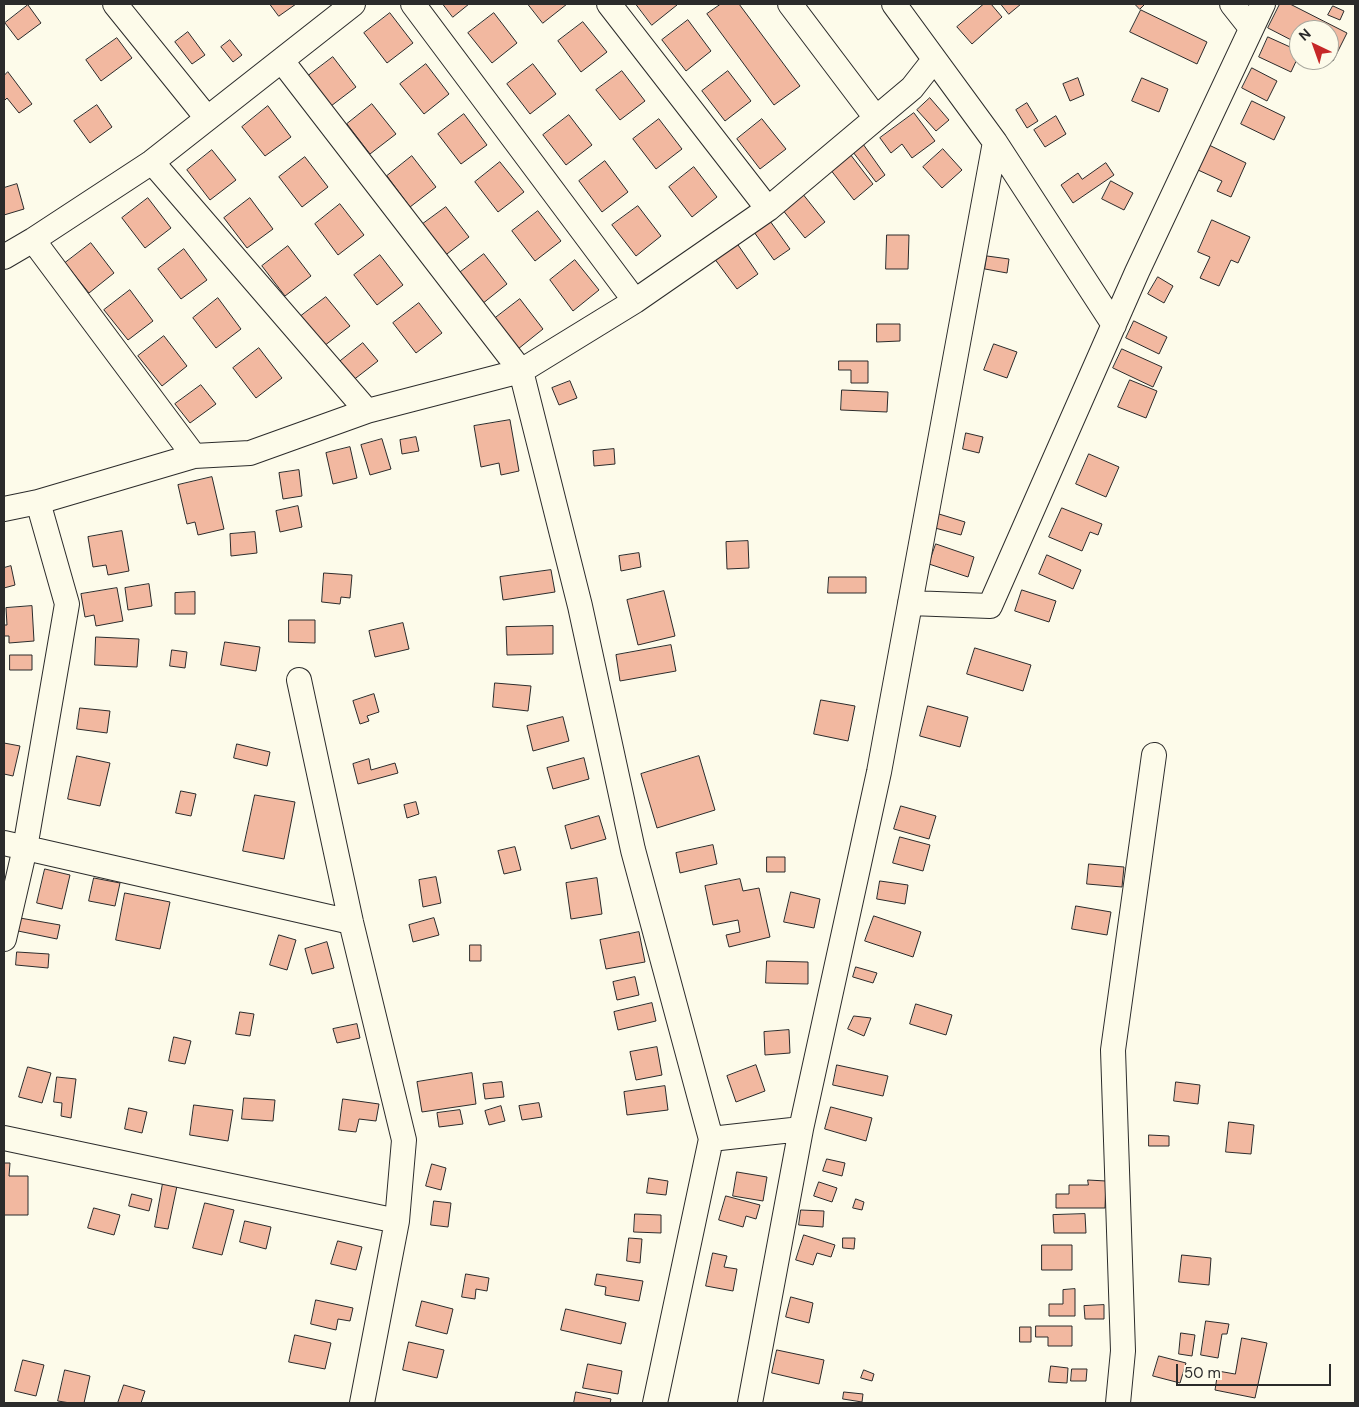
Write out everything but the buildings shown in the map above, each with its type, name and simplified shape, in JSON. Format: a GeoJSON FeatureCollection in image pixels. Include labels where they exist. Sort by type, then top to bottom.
{"type":"FeatureCollection","features":[{"type":"Feature","properties":{"kind":"street"},"geometry":{"type":"LineString","coordinates":[[115,4],[207,118]]}},
{"type":"Feature","properties":{"kind":"street"},"geometry":{"type":"LineString","coordinates":[[4,257],[152,162],[353,4]]}},
{"type":"Feature","properties":{"kind":"street"},"geometry":{"type":"LineString","coordinates":[[413,4],[636,301]]}},
{"type":"Feature","properties":{"kind":"street"},"geometry":{"type":"LineString","coordinates":[[609,4],[768,209]]}},
{"type":"Feature","properties":{"kind":"street"},"geometry":{"type":"LineString","coordinates":[[790,4],[876,118]]}},
{"type":"Feature","properties":{"kind":"street"},"geometry":{"type":"LineString","coordinates":[[894,4],[995,142],[1114,325]]}},
{"type":"Feature","properties":{"kind":"street"},"geometry":{"type":"LineString","coordinates":[[1232,4],[1251,28]]}},
{"type":"Feature","properties":{"kind":"street"},"geometry":{"type":"LineString","coordinates":[[910,603],[990,606],[1114,325],[1263,4]]}},
{"type":"Feature","properties":{"kind":"street"},"geometry":{"type":"LineString","coordinates":[[4,509],[38,502],[194,456],[250,453],[367,411],[521,371],[636,301],[768,209],[912,88],[934,60]]}},
{"type":"Feature","properties":{"kind":"street"},"geometry":{"type":"LineString","coordinates":[[282,61],[521,371],[580,606],[633,850],[712,1139],[655,1403]]}},
{"type":"Feature","properties":{"kind":"street"},"geometry":{"type":"LineString","coordinates":[[750,1403],[801,1129],[879,772],[995,142]]}},
{"type":"Feature","properties":{"kind":"street"},"geometry":{"type":"LineString","coordinates":[[152,162],[367,411]]}},
{"type":"Feature","properties":{"kind":"street"},"geometry":{"type":"LineString","coordinates":[[33,240],[194,456]]}},
{"type":"Feature","properties":{"kind":"street"},"geometry":{"type":"LineString","coordinates":[[4,939],[15,845],[67,604],[38,502]]}},
{"type":"Feature","properties":{"kind":"street"},"geometry":{"type":"LineString","coordinates":[[298,680],[351,922],[404,1140],[397,1221],[362,1403]]}},
{"type":"Feature","properties":{"kind":"street"},"geometry":{"type":"LineString","coordinates":[[1118,1403],[1123,1351],[1113,1050],[1154,755]]}},
{"type":"Feature","properties":{"kind":"street"},"geometry":{"type":"LineString","coordinates":[[15,845],[351,922]]}},
{"type":"Feature","properties":{"kind":"street"},"geometry":{"type":"LineString","coordinates":[[712,1139],[801,1129]]}},
{"type":"Feature","properties":{"kind":"street"},"geometry":{"type":"LineString","coordinates":[[4,1138],[397,1221]]}}]}
